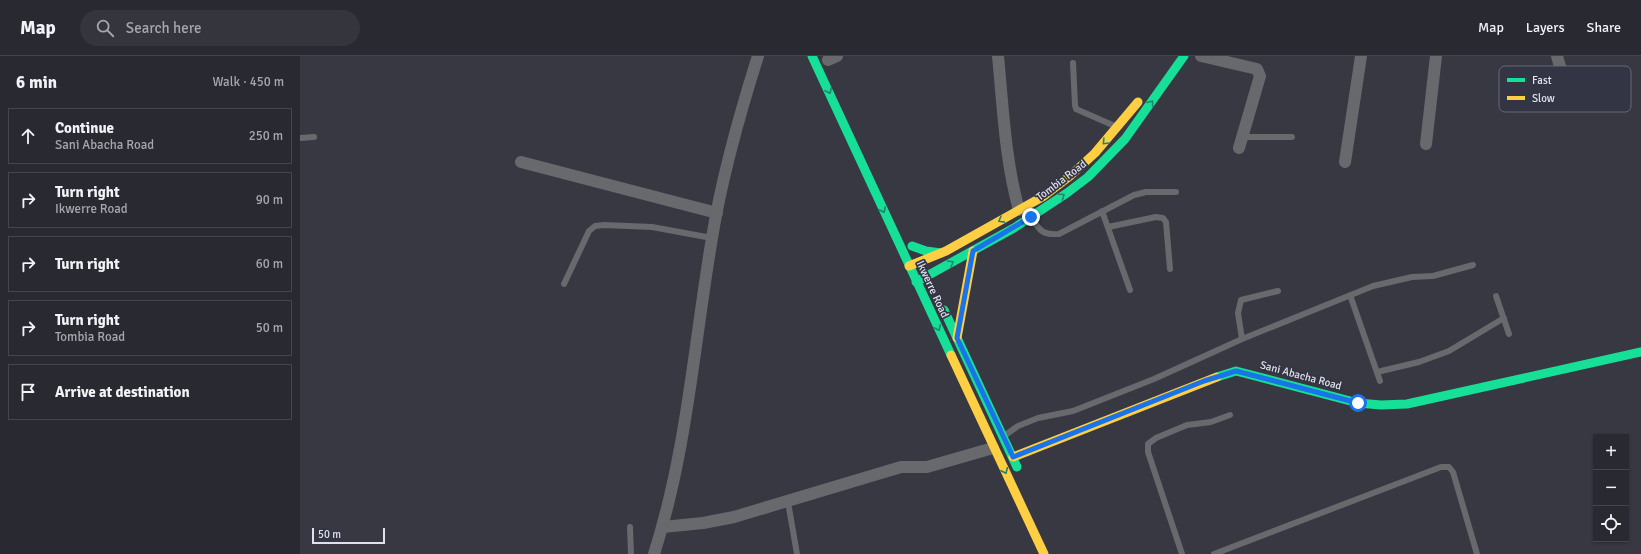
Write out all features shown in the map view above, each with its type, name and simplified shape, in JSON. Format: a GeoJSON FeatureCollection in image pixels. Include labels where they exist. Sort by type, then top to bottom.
{"type":"FeatureCollection","features":[{"type":"Feature","properties":{"kind":"main road","name":"Ikwerre Road"},"geometry":{"type":"LineString","coordinates":[[812,56],[1044,554]]}},
{"type":"Feature","properties":{"kind":"main road","name":"Tombia Road"},"geometry":{"type":"LineString","coordinates":[[916,282],[929,280],[973,251],[1031,217],[1088,177],[1125,139],[1184,56]]}},
{"type":"Feature","properties":{"kind":"main road","name":"Tombia Road"},"geometry":{"type":"LineString","coordinates":[[909,266],[920,263],[941,253],[1043,196],[1064,181],[1118,128],[1146,92]]}},
{"type":"Feature","properties":{"kind":"main road","name":"Ikwerre Road"},"geometry":{"type":"LineString","coordinates":[[929,280],[911,242],[922,251],[941,253]]}},
{"type":"Feature","properties":{"kind":"main road"},"geometry":{"type":"LineString","coordinates":[[957,338],[973,251]]}},
{"type":"Feature","properties":{"kind":"main road","name":"Ikwerre Road"},"geometry":{"type":"LineString","coordinates":[[941,304],[1022,478]]}},
{"type":"Feature","properties":{"kind":"main road","name":"Sani Abacha Road"},"geometry":{"type":"LineString","coordinates":[[1013,457],[1204,381],[1236,371],[1358,403],[1394,405],[1407,404],[1641,352]]}},
{"type":"Feature","properties":{"kind":"street"},"geometry":{"type":"LineString","coordinates":[[654,554],[663,527],[677,469],[688,411],[712,238],[724,175],[740,114],[758,56]]}},
{"type":"Feature","properties":{"kind":"street"},"geometry":{"type":"LineString","coordinates":[[998,56],[1009,160],[1013,189],[1019,210]]}},
{"type":"Feature","properties":{"kind":"street"},"geometry":{"type":"LineString","coordinates":[[1201,56],[1257,69],[1260,76],[1241,142]]}},
{"type":"Feature","properties":{"kind":"street"},"geometry":{"type":"LineString","coordinates":[[1345,162],[1361,56]]}},
{"type":"Feature","properties":{"kind":"street"},"geometry":{"type":"LineString","coordinates":[[1426,144],[1436,56]]}},
{"type":"Feature","properties":{"kind":"street"},"geometry":{"type":"LineString","coordinates":[[1557,56],[1560,66]]}},
{"type":"Feature","properties":{"kind":"street"},"geometry":{"type":"LineString","coordinates":[[521,162],[717,213]]}},
{"type":"Feature","properties":{"kind":"street"},"geometry":{"type":"LineString","coordinates":[[663,527],[703,524],[734,517],[901,467],[927,467],[994,448]]}},
{"type":"Feature","properties":{"kind":"lane"},"geometry":{"type":"LineString","coordinates":[[1073,63],[1076,109],[1118,128]]}},
{"type":"Feature","properties":{"kind":"lane"},"geometry":{"type":"LineString","coordinates":[[300,138],[314,137]]}},
{"type":"Feature","properties":{"kind":"lane"},"geometry":{"type":"LineString","coordinates":[[1241,142],[1292,137]]}},
{"type":"Feature","properties":{"kind":"lane"},"geometry":{"type":"LineString","coordinates":[[1031,217],[1040,231],[1049,235],[1059,234],[1139,193],[1176,192]]}},
{"type":"Feature","properties":{"kind":"lane"},"geometry":{"type":"LineString","coordinates":[[1102,211],[1130,290]]}},
{"type":"Feature","properties":{"kind":"lane"},"geometry":{"type":"LineString","coordinates":[[1108,227],[1156,217],[1163,218],[1166,222],[1170,269]]}},
{"type":"Feature","properties":{"kind":"lane"},"geometry":{"type":"LineString","coordinates":[[564,284],[588,231],[595,226],[652,227],[712,238]]}},
{"type":"Feature","properties":{"kind":"lane"},"geometry":{"type":"LineString","coordinates":[[1003,437],[1018,426],[1038,418],[1074,411],[1154,379],[1350,295],[1381,284],[1412,277],[1433,276],[1473,265]]}},
{"type":"Feature","properties":{"kind":"lane"},"geometry":{"type":"LineString","coordinates":[[1242,340],[1238,313],[1241,300],[1278,290]]}},
{"type":"Feature","properties":{"kind":"lane"},"geometry":{"type":"LineString","coordinates":[[1350,295],[1380,381]]}},
{"type":"Feature","properties":{"kind":"lane"},"geometry":{"type":"LineString","coordinates":[[1496,296],[1509,334]]}},
{"type":"Feature","properties":{"kind":"lane"},"geometry":{"type":"LineString","coordinates":[[1377,372],[1419,362],[1449,351],[1504,318]]}},
{"type":"Feature","properties":{"kind":"lane"},"geometry":{"type":"LineString","coordinates":[[1182,554],[1148,452],[1148,444],[1156,438],[1187,425],[1211,422],[1230,415]]}},
{"type":"Feature","properties":{"kind":"lane"},"geometry":{"type":"LineString","coordinates":[[1214,554],[1441,467],[1449,467],[1453,472],[1477,554]]}},
{"type":"Feature","properties":{"kind":"lane"},"geometry":{"type":"LineString","coordinates":[[788,502],[797,554]]}},
{"type":"Feature","properties":{"kind":"lane"},"geometry":{"type":"LineString","coordinates":[[630,526],[631,554]]}},
{"type":"Feature","properties":{"kind":"traffic: fast"},"geometry":{"type":"LineString","coordinates":[[812,56],[951,355]]}},
{"type":"Feature","properties":{"kind":"traffic: fast"},"geometry":{"type":"LineString","coordinates":[[916,282],[1014,228],[1067,193],[1088,177],[1125,139],[1184,56]]}},
{"type":"Feature","properties":{"kind":"traffic: fast"},"geometry":{"type":"LineString","coordinates":[[912,246],[926,251],[941,253]]}},
{"type":"Feature","properties":{"kind":"traffic: fast"},"geometry":{"type":"LineString","coordinates":[[944,310],[1017,467]]}},
{"type":"Feature","properties":{"kind":"traffic: fast"},"geometry":{"type":"LineString","coordinates":[[1217,377],[1236,371],[1358,403],[1381,405],[1407,404],[1641,352]]}},
{"type":"Feature","properties":{"kind":"traffic: slow"},"geometry":{"type":"LineString","coordinates":[[909,266],[946,251],[1044,196],[1070,176],[1095,153],[1138,102]]}},
{"type":"Feature","properties":{"kind":"traffic: slow"},"geometry":{"type":"LineString","coordinates":[[957,338],[973,251]]}},
{"type":"Feature","properties":{"kind":"traffic: slow"},"geometry":{"type":"LineString","coordinates":[[951,355],[1044,554]]}},
{"type":"Feature","properties":{"kind":"traffic: slow"},"geometry":{"type":"LineString","coordinates":[[1013,457],[1217,377]]}},
{"type":"Feature","properties":{"kind":"route"},"geometry":{"type":"LineString","coordinates":[[1031,217],[973,251],[957,338],[1013,457],[1204,381],[1236,371],[1246,372],[1358,403]]}}]}
